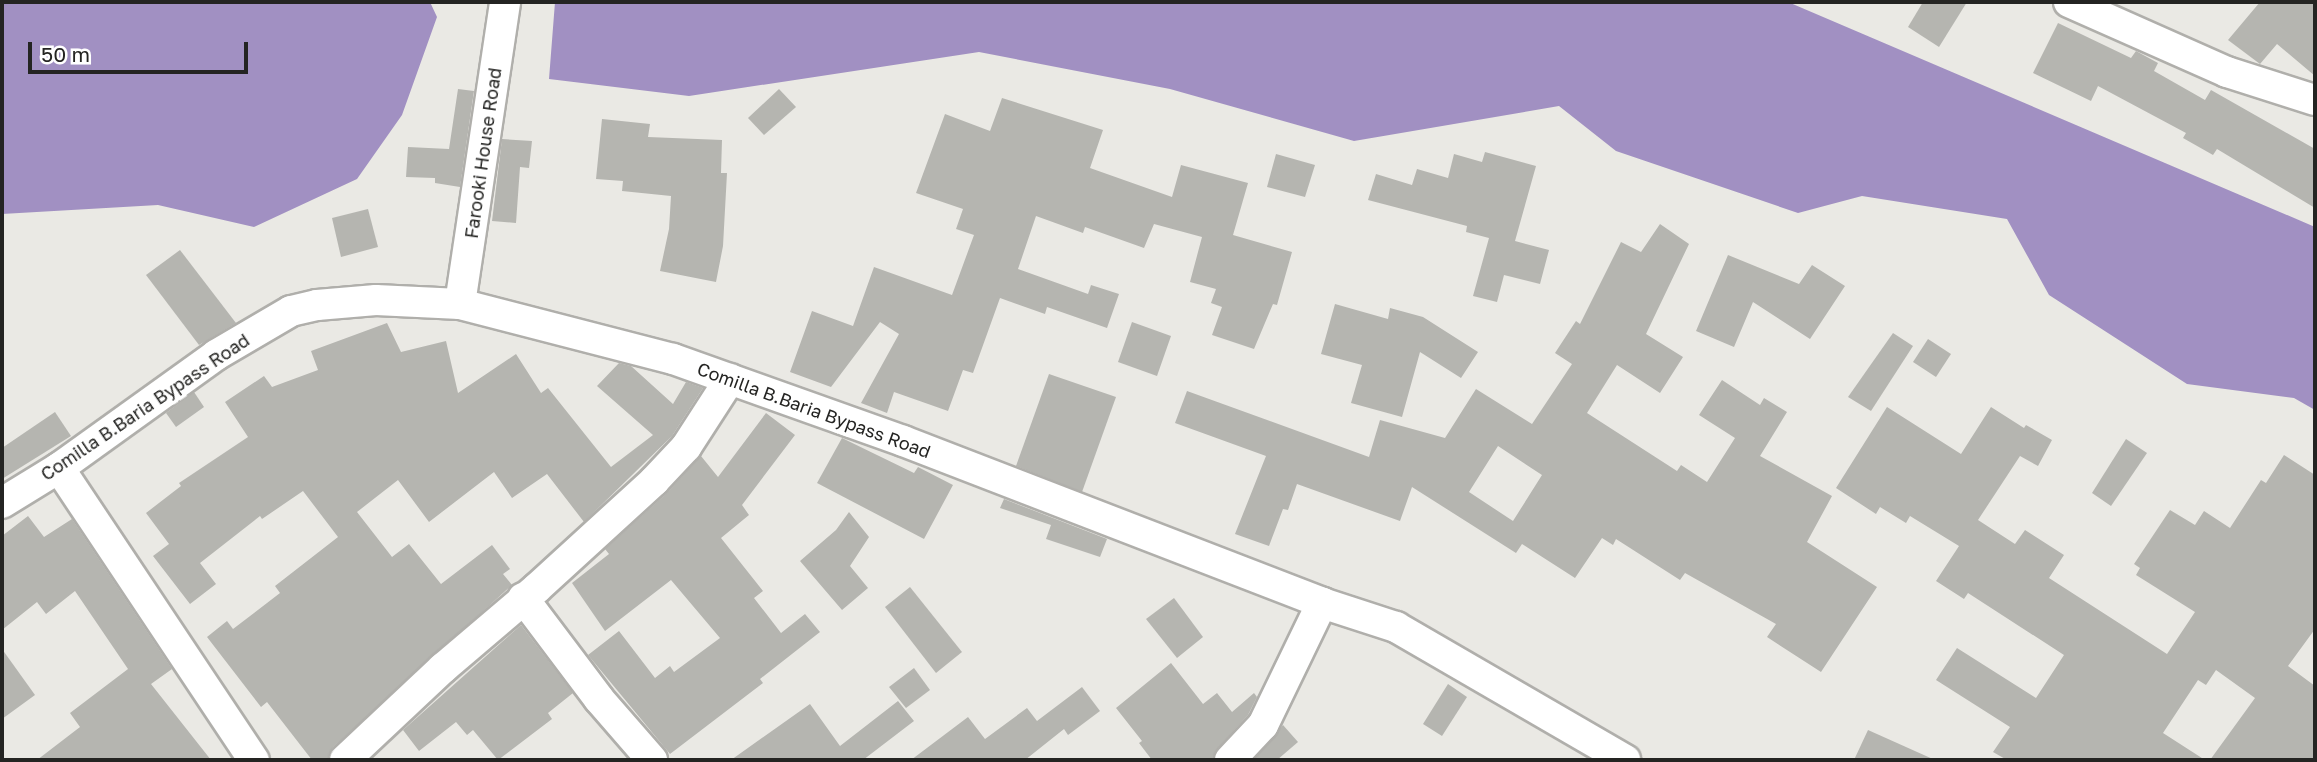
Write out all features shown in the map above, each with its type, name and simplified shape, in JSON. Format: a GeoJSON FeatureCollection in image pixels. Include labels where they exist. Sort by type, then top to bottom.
{"type":"FeatureCollection","features":[{"type":"Feature","properties":{"kind":"street","name":"Farooki House Road"},"geometry":{"type":"LineString","coordinates":[[460,304],[505,2]]}},
{"type":"Feature","properties":{"kind":"street"},"geometry":{"type":"LineString","coordinates":[[2069,2],[2227,72],[2315,100]]}},
{"type":"Feature","properties":{"kind":"street","name":"Comilla B.Baria Bypass Road"},"geometry":{"type":"LineString","coordinates":[[2,503],[59,468],[216,355],[291,311],[330,303],[376,300],[460,304],[673,359],[903,441],[1322,603],[1396,627],[1625,760]]}},
{"type":"Feature","properties":{"kind":"street"},"geometry":{"type":"LineString","coordinates":[[345,760],[654,481],[686,447],[730,379]]}},
{"type":"Feature","properties":{"kind":"street"},"geometry":{"type":"LineString","coordinates":[[59,468],[254,760]]}},
{"type":"Feature","properties":{"kind":"street"},"geometry":{"type":"LineString","coordinates":[[523,598],[599,699],[653,760]]}},
{"type":"Feature","properties":{"kind":"street"},"geometry":{"type":"LineString","coordinates":[[1230,760],[1263,725],[1322,603]]}},
{"type":"Feature","properties":{"kind":"shaded area"},"geometry":{"type":"Polygon","coordinates":[[[2,2],[430,2],[437,17],[402,115],[357,179],[254,227],[158,205],[2,214],[2,2]]]}},
{"type":"Feature","properties":{"kind":"shaded area"},"geometry":{"type":"Polygon","coordinates":[[[555,2],[1788,2],[2315,227],[2315,410],[2294,398],[2187,384],[2049,295],[2007,219],[1862,196],[1798,213],[1616,151],[1559,106],[1354,141],[1170,89],[979,52],[689,96],[549,79],[555,2]]]}},
{"type":"Feature","properties":{"kind":"building"},"geometry":{"type":"Polygon","coordinates":[[[1923,2],[1967,2],[1939,47],[1908,27],[1923,2]]]}},
{"type":"Feature","properties":{"kind":"building"},"geometry":{"type":"Polygon","coordinates":[[[2260,2],[2315,2],[2315,76],[2277,44],[2260,64],[2228,40],[2260,2]]]}},
{"type":"Feature","properties":{"kind":"building"},"geometry":{"type":"Polygon","coordinates":[[[2058,23],[2131,58],[2136,51],[2158,63],[2154,71],[2205,100],[2211,90],[2315,149],[2315,208],[2217,149],[2213,155],[2183,138],[2186,133],[2098,86],[2091,101],[2033,73],[2058,23]]]}},
{"type":"Feature","properties":{"kind":"building"},"geometry":{"type":"Polygon","coordinates":[[[458,89],[474,91],[460,187],[435,183],[435,178],[406,177],[408,147],[449,149],[458,89]]]}},
{"type":"Feature","properties":{"kind":"building"},"geometry":{"type":"Polygon","coordinates":[[[779,89],[796,107],[764,135],[748,118],[779,89]]]}},
{"type":"Feature","properties":{"kind":"building"},"geometry":{"type":"Polygon","coordinates":[[[1002,98],[1103,130],[1090,168],[1172,197],[1181,165],[1248,183],[1233,235],[1292,252],[1277,305],[1273,304],[1254,349],[1212,335],[1222,307],[1211,303],[1216,289],[1190,282],[1202,237],[1154,224],[1144,248],[1085,227],[1083,233],[1036,216],[1018,269],[1088,294],[1091,285],[1119,294],[1107,328],[1047,307],[1045,314],[1000,298],[973,373],[963,370],[948,411],[894,392],[887,413],[861,403],[899,334],[880,322],[831,387],[790,372],[812,311],[853,326],[874,267],[952,295],[974,235],[956,229],[963,209],[916,193],[945,114],[990,131],[1002,98]]]}},
{"type":"Feature","properties":{"kind":"building"},"geometry":{"type":"Polygon","coordinates":[[[602,119],[650,124],[648,137],[722,140],[721,173],[727,173],[723,246],[716,282],[660,271],[669,229],[671,196],[622,191],[623,181],[596,179],[602,119]]]}},
{"type":"Feature","properties":{"kind":"building"},"geometry":{"type":"Polygon","coordinates":[[[502,139],[532,141],[529,168],[520,167],[516,223],[492,221],[502,139]]]}},
{"type":"Feature","properties":{"kind":"building"},"geometry":{"type":"Polygon","coordinates":[[[1485,152],[1536,166],[1515,241],[1549,250],[1540,284],[1504,275],[1497,302],[1473,296],[1489,238],[1466,232],[1467,226],[1368,200],[1376,174],[1412,185],[1417,169],[1448,178],[1454,154],[1482,162],[1485,152]]]}},
{"type":"Feature","properties":{"kind":"building"},"geometry":{"type":"Polygon","coordinates":[[[1276,154],[1315,165],[1305,197],[1267,187],[1276,154]]]}},
{"type":"Feature","properties":{"kind":"building"},"geometry":{"type":"Polygon","coordinates":[[[368,209],[378,247],[341,257],[332,218],[368,209]]]}},
{"type":"Feature","properties":{"kind":"building"},"geometry":{"type":"Polygon","coordinates":[[[1660,224],[1689,244],[1646,334],[1683,357],[1660,393],[1617,365],[1587,413],[1677,471],[1681,465],[1707,482],[1735,438],[1699,415],[1722,380],[1760,405],[1764,398],[1787,412],[1760,456],[1832,496],[1807,542],[1877,587],[1821,672],[1767,637],[1776,624],[1685,573],[1680,580],[1616,539],[1613,545],[1602,538],[1575,578],[1522,544],[1516,553],[1412,487],[1400,521],[1297,484],[1288,510],[1283,509],[1269,546],[1235,534],[1266,456],[1175,423],[1187,391],[1369,457],[1380,420],[1445,438],[1476,389],[1532,424],[1572,364],[1555,353],[1576,321],[1580,324],[1621,242],[1641,252],[1660,224]],[[1498,446],[1469,492],[1513,521],[1542,475],[1498,446]]]}},
{"type":"Feature","properties":{"kind":"building"},"geometry":{"type":"Polygon","coordinates":[[[180,250],[236,323],[199,345],[146,275],[180,250]]]}},
{"type":"Feature","properties":{"kind":"building"},"geometry":{"type":"Polygon","coordinates":[[[1728,255],[1799,284],[1812,265],[1845,286],[1810,339],[1753,302],[1734,347],[1696,331],[1728,255]]]}},
{"type":"Feature","properties":{"kind":"building"},"geometry":{"type":"Polygon","coordinates":[[[1335,304],[1388,319],[1390,308],[1423,317],[1478,352],[1461,378],[1420,352],[1402,417],[1351,403],[1362,365],[1321,354],[1335,304]]]}},
{"type":"Feature","properties":{"kind":"building"},"geometry":{"type":"Polygon","coordinates":[[[1132,322],[1171,336],[1157,376],[1118,362],[1132,322]]]}},
{"type":"Feature","properties":{"kind":"building"},"geometry":{"type":"Polygon","coordinates":[[[387,323],[401,352],[446,341],[458,393],[516,354],[541,393],[548,388],[611,467],[653,435],[597,386],[619,363],[631,366],[673,404],[686,382],[703,388],[672,436],[584,522],[547,474],[512,498],[494,472],[429,522],[398,480],[357,512],[392,557],[409,544],[441,584],[492,545],[510,569],[503,574],[512,585],[333,747],[328,760],[312,760],[267,702],[261,707],[207,637],[227,621],[233,629],[280,593],[275,586],[338,537],[303,491],[262,519],[260,516],[200,563],[216,584],[190,604],[153,556],[169,544],[146,513],[181,486],[179,483],[248,437],[225,402],[264,376],[272,387],[318,370],[311,351],[387,323]]]}},
{"type":"Feature","properties":{"kind":"building"},"geometry":{"type":"Polygon","coordinates":[[[1893,333],[1913,346],[1871,411],[1848,397],[1893,333]]]}},
{"type":"Feature","properties":{"kind":"building"},"geometry":{"type":"Polygon","coordinates":[[[1928,339],[1951,354],[1936,377],[1913,362],[1928,339]]]}},
{"type":"Feature","properties":{"kind":"building"},"geometry":{"type":"Polygon","coordinates":[[[1049,374],[1116,397],[1082,492],[1016,466],[1049,374]]]}},
{"type":"Feature","properties":{"kind":"building"},"geometry":{"type":"Polygon","coordinates":[[[194,392],[204,407],[176,427],[166,413],[194,392]]]}},
{"type":"Feature","properties":{"kind":"building"},"geometry":{"type":"Polygon","coordinates":[[[1887,407],[1961,454],[1991,407],[2024,428],[2026,425],[2052,440],[2038,466],[2020,456],[1978,520],[2015,544],[2025,530],[2064,555],[2049,578],[2167,654],[2195,612],[2136,575],[2140,568],[2134,564],[2170,510],[2195,525],[2204,511],[2230,528],[2261,480],[2266,483],[2284,455],[2315,475],[2315,629],[2288,666],[2315,686],[2315,760],[2210,760],[2255,698],[2216,670],[2206,685],[2198,680],[2163,733],[2205,760],[2007,760],[1993,752],[2010,727],[1936,680],[1957,648],[2036,698],[2064,655],[1968,593],[1964,599],[1936,581],[1959,546],[1910,516],[1906,523],[1880,507],[1876,514],[1836,488],[1887,407]]]}},
{"type":"Feature","properties":{"kind":"building"},"geometry":{"type":"Polygon","coordinates":[[[55,412],[71,436],[2,479],[2,448],[55,412]]]}},
{"type":"Feature","properties":{"kind":"building"},"geometry":{"type":"Polygon","coordinates":[[[766,413],[795,435],[742,505],[749,515],[721,538],[763,591],[754,598],[781,633],[805,614],[820,632],[760,679],[763,683],[670,754],[588,655],[619,631],[655,678],[670,666],[674,672],[720,638],[671,580],[605,631],[572,583],[609,554],[605,549],[666,494],[701,456],[718,477],[766,413]]]}},
{"type":"Feature","properties":{"kind":"building"},"geometry":{"type":"Polygon","coordinates":[[[842,438],[914,473],[918,467],[953,485],[924,539],[817,483],[842,438]]]}},
{"type":"Feature","properties":{"kind":"building"},"geometry":{"type":"Polygon","coordinates":[[[2126,439],[2147,453],[2111,506],[2092,493],[2126,439]]]}},
{"type":"Feature","properties":{"kind":"building"},"geometry":{"type":"Polygon","coordinates":[[[1004,499],[1107,539],[1100,557],[1046,539],[1051,525],[1000,508],[1004,499]]]}},
{"type":"Feature","properties":{"kind":"building"},"geometry":{"type":"Polygon","coordinates":[[[849,512],[869,537],[850,566],[868,588],[842,610],[800,561],[836,530],[849,512]]]}},
{"type":"Feature","properties":{"kind":"building"},"geometry":{"type":"Polygon","coordinates":[[[28,516],[44,537],[72,519],[172,669],[151,684],[211,760],[37,760],[80,727],[70,713],[128,669],[75,591],[46,614],[37,602],[2,630],[2,536],[28,516]]]}},
{"type":"Feature","properties":{"kind":"building"},"geometry":{"type":"Polygon","coordinates":[[[910,587],[962,652],[936,673],[885,607],[910,587]]]}},
{"type":"Feature","properties":{"kind":"building"},"geometry":{"type":"Polygon","coordinates":[[[1174,598],[1203,637],[1177,658],[1146,619],[1174,598]]]}},
{"type":"Feature","properties":{"kind":"building"},"geometry":{"type":"Polygon","coordinates":[[[521,625],[573,693],[548,713],[552,719],[498,760],[473,730],[467,735],[456,722],[419,751],[403,730],[521,625]]]}},
{"type":"Feature","properties":{"kind":"building"},"geometry":{"type":"Polygon","coordinates":[[[2,649],[35,695],[2,719],[2,649]]]}},
{"type":"Feature","properties":{"kind":"building"},"geometry":{"type":"Polygon","coordinates":[[[1171,663],[1203,704],[1217,693],[1232,712],[1254,693],[1257,697],[1248,715],[1217,749],[1213,760],[1152,760],[1139,743],[1142,741],[1116,708],[1171,663]]]}},
{"type":"Feature","properties":{"kind":"building"},"geometry":{"type":"Polygon","coordinates":[[[914,668],[930,690],[906,708],[889,687],[914,668]]]}},
{"type":"Feature","properties":{"kind":"building"},"geometry":{"type":"Polygon","coordinates":[[[1448,684],[1467,697],[1442,736],[1423,724],[1448,684]]]}},
{"type":"Feature","properties":{"kind":"building"},"geometry":{"type":"Polygon","coordinates":[[[1082,687],[1100,711],[1068,735],[1064,729],[1025,760],[911,760],[968,717],[985,739],[1027,708],[1037,721],[1082,687]]]}},
{"type":"Feature","properties":{"kind":"building"},"geometry":{"type":"Polygon","coordinates":[[[898,701],[914,721],[863,760],[731,760],[810,704],[840,746],[898,701]]]}},
{"type":"Feature","properties":{"kind":"building"},"geometry":{"type":"Polygon","coordinates":[[[1283,725],[1298,742],[1277,760],[1254,760],[1283,725]]]}},
{"type":"Feature","properties":{"kind":"building"},"geometry":{"type":"Polygon","coordinates":[[[1868,730],[1935,760],[1854,760],[1868,730]]]}}]}
